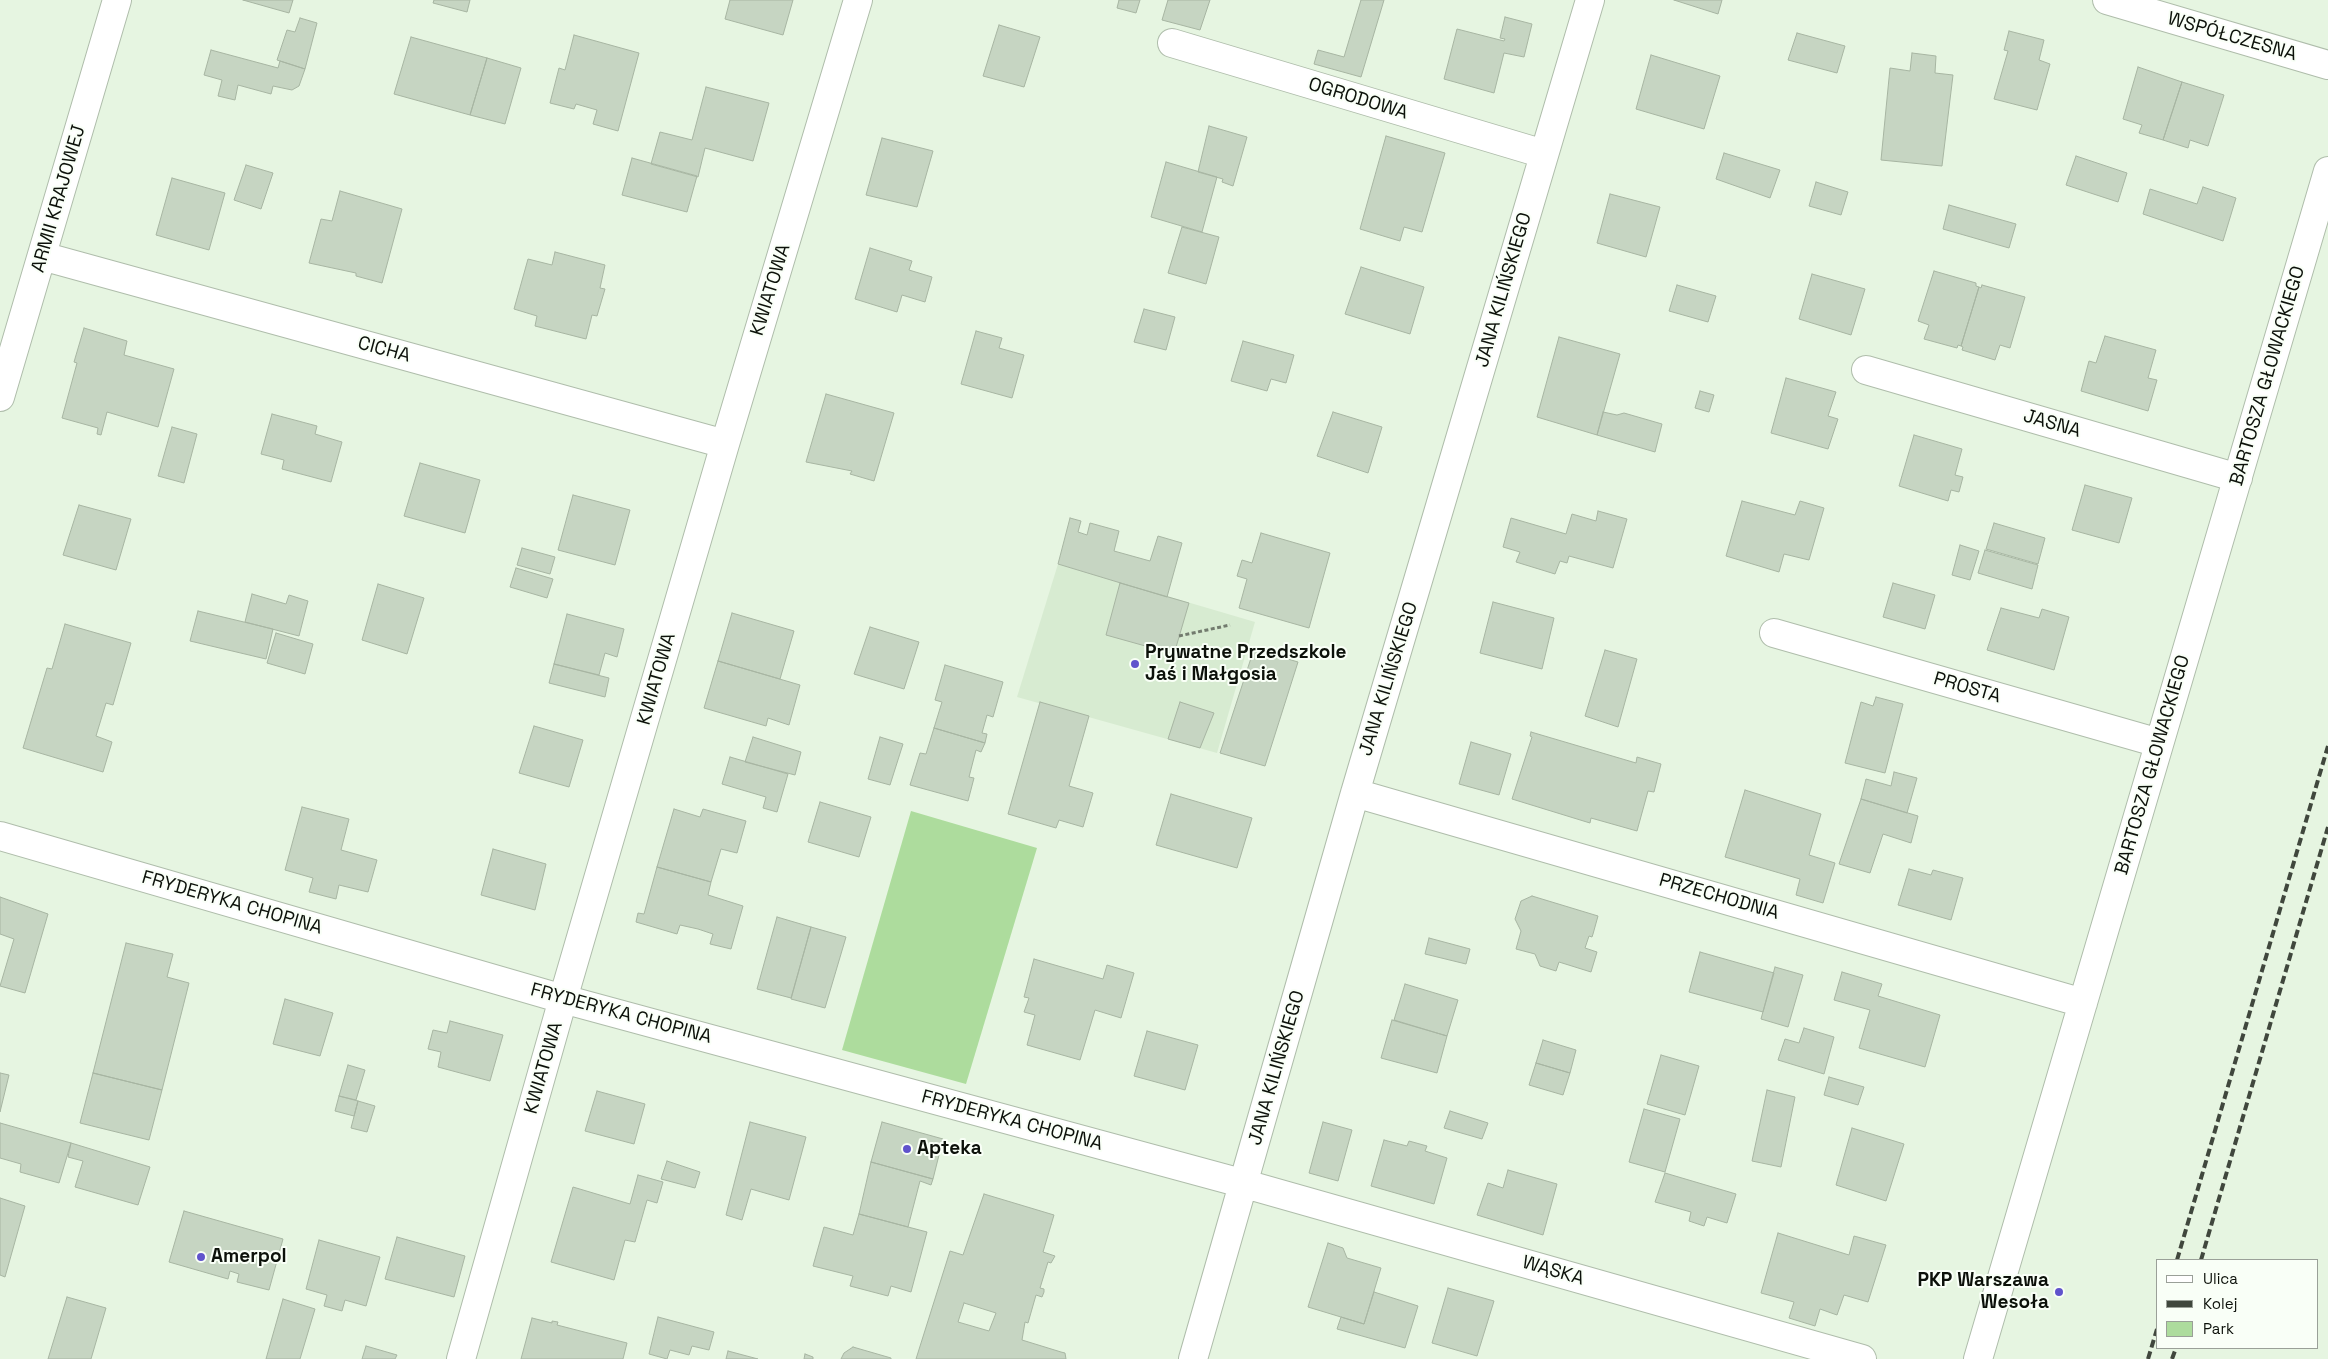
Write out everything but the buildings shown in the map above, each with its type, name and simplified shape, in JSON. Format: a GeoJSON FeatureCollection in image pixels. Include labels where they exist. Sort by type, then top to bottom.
{"type":"FeatureCollection","features":[{"type":"Feature","properties":{"kind":"street","name":"ARMII KRAJOWEJ"},"geometry":{"type":"LineString","coordinates":[[0,397],[117,0]]}},
{"type":"Feature","properties":{"kind":"street","name":"KWIATOWA"},"geometry":{"type":"LineString","coordinates":[[461,1359],[563,999],[725,444],[858,0]]}},
{"type":"Feature","properties":{"kind":"street","name":"JANA KILIŃSKIEGO"},"geometry":{"type":"LineString","coordinates":[[1194,1359],[1355,793],[1590,0]]}},
{"type":"Feature","properties":{"kind":"street","name":"WSPÓŁCZESNA"},"geometry":{"type":"LineString","coordinates":[[2107,0],[2328,66]]}},
{"type":"Feature","properties":{"kind":"street","name":"OGRODOWA"},"geometry":{"type":"LineString","coordinates":[[1172,43],[1544,154]]}},
{"type":"Feature","properties":{"kind":"street","name":"BARTOSZA GŁOWACKIEGO"},"geometry":{"type":"LineString","coordinates":[[1978,1359],[2328,171]]}},
{"type":"Feature","properties":{"kind":"street","name":"CICHA"},"geometry":{"type":"LineString","coordinates":[[42,256],[725,444]]}},
{"type":"Feature","properties":{"kind":"street","name":"JASNA"},"geometry":{"type":"LineString","coordinates":[[1866,370],[2238,478]]}},
{"type":"Feature","properties":{"kind":"street","name":"PROSTA"},"geometry":{"type":"LineString","coordinates":[[1774,633],[2159,743]]}},
{"type":"Feature","properties":{"kind":"street","name":"PRZECHODNIA"},"geometry":{"type":"LineString","coordinates":[[1355,793],[2083,1003]]}},
{"type":"Feature","properties":{"kind":"street","name":"FRYDERYKA CHOPINA"},"geometry":{"type":"LineString","coordinates":[[0,836],[563,999],[1245,1184]]}},
{"type":"Feature","properties":{"kind":"street","name":"WĄSKA"},"geometry":{"type":"LineString","coordinates":[[1245,1184],[1862,1359]]}},
{"type":"Feature","properties":{"kind":"path"},"geometry":{"type":"LineString","coordinates":[[1179,636],[1230,625]]}},
{"type":"Feature","properties":{"kind":"shaded area","name":"Prywatne Przedszkole Jaś i Małgosia"},"geometry":{"type":"Polygon","coordinates":[[[1058,564],[1255,622],[1217,753],[1017,697],[1058,564]]]}},
{"type":"Feature","properties":{"kind":"green space"},"geometry":{"type":"Polygon","coordinates":[[[911,811],[1037,848],[966,1084],[842,1050],[911,811]]]}},
{"type":"Feature","properties":{"kind":"railway"},"geometry":{"type":"LineString","coordinates":[[2177,1259],[2328,746]]}},
{"type":"Feature","properties":{"kind":"railway"},"geometry":{"type":"LineString","coordinates":[[2201,1259],[2328,827]]}},
{"type":"Feature","properties":{"kind":"railway"},"geometry":{"type":"LineString","coordinates":[[2148,1359],[2156,1332]]}},
{"type":"Feature","properties":{"kind":"railway"},"geometry":{"type":"LineString","coordinates":[[2172,1359],[2176,1349]]}},
{"type":"Feature","properties":{"kind":"place","name":"Prywatne Przedszkole Jaś i Małgosia"},"geometry":{"type":"Point","coordinates":[1135,664]}},
{"type":"Feature","properties":{"kind":"place","name":"Apteka"},"geometry":{"type":"Point","coordinates":[907,1149]}},
{"type":"Feature","properties":{"kind":"place","name":"Amerpol"},"geometry":{"type":"Point","coordinates":[201,1257]}},
{"type":"Feature","properties":{"kind":"place","name":"PKP Warszawa Wesoła"},"geometry":{"type":"Point","coordinates":[2059,1292]}}]}
